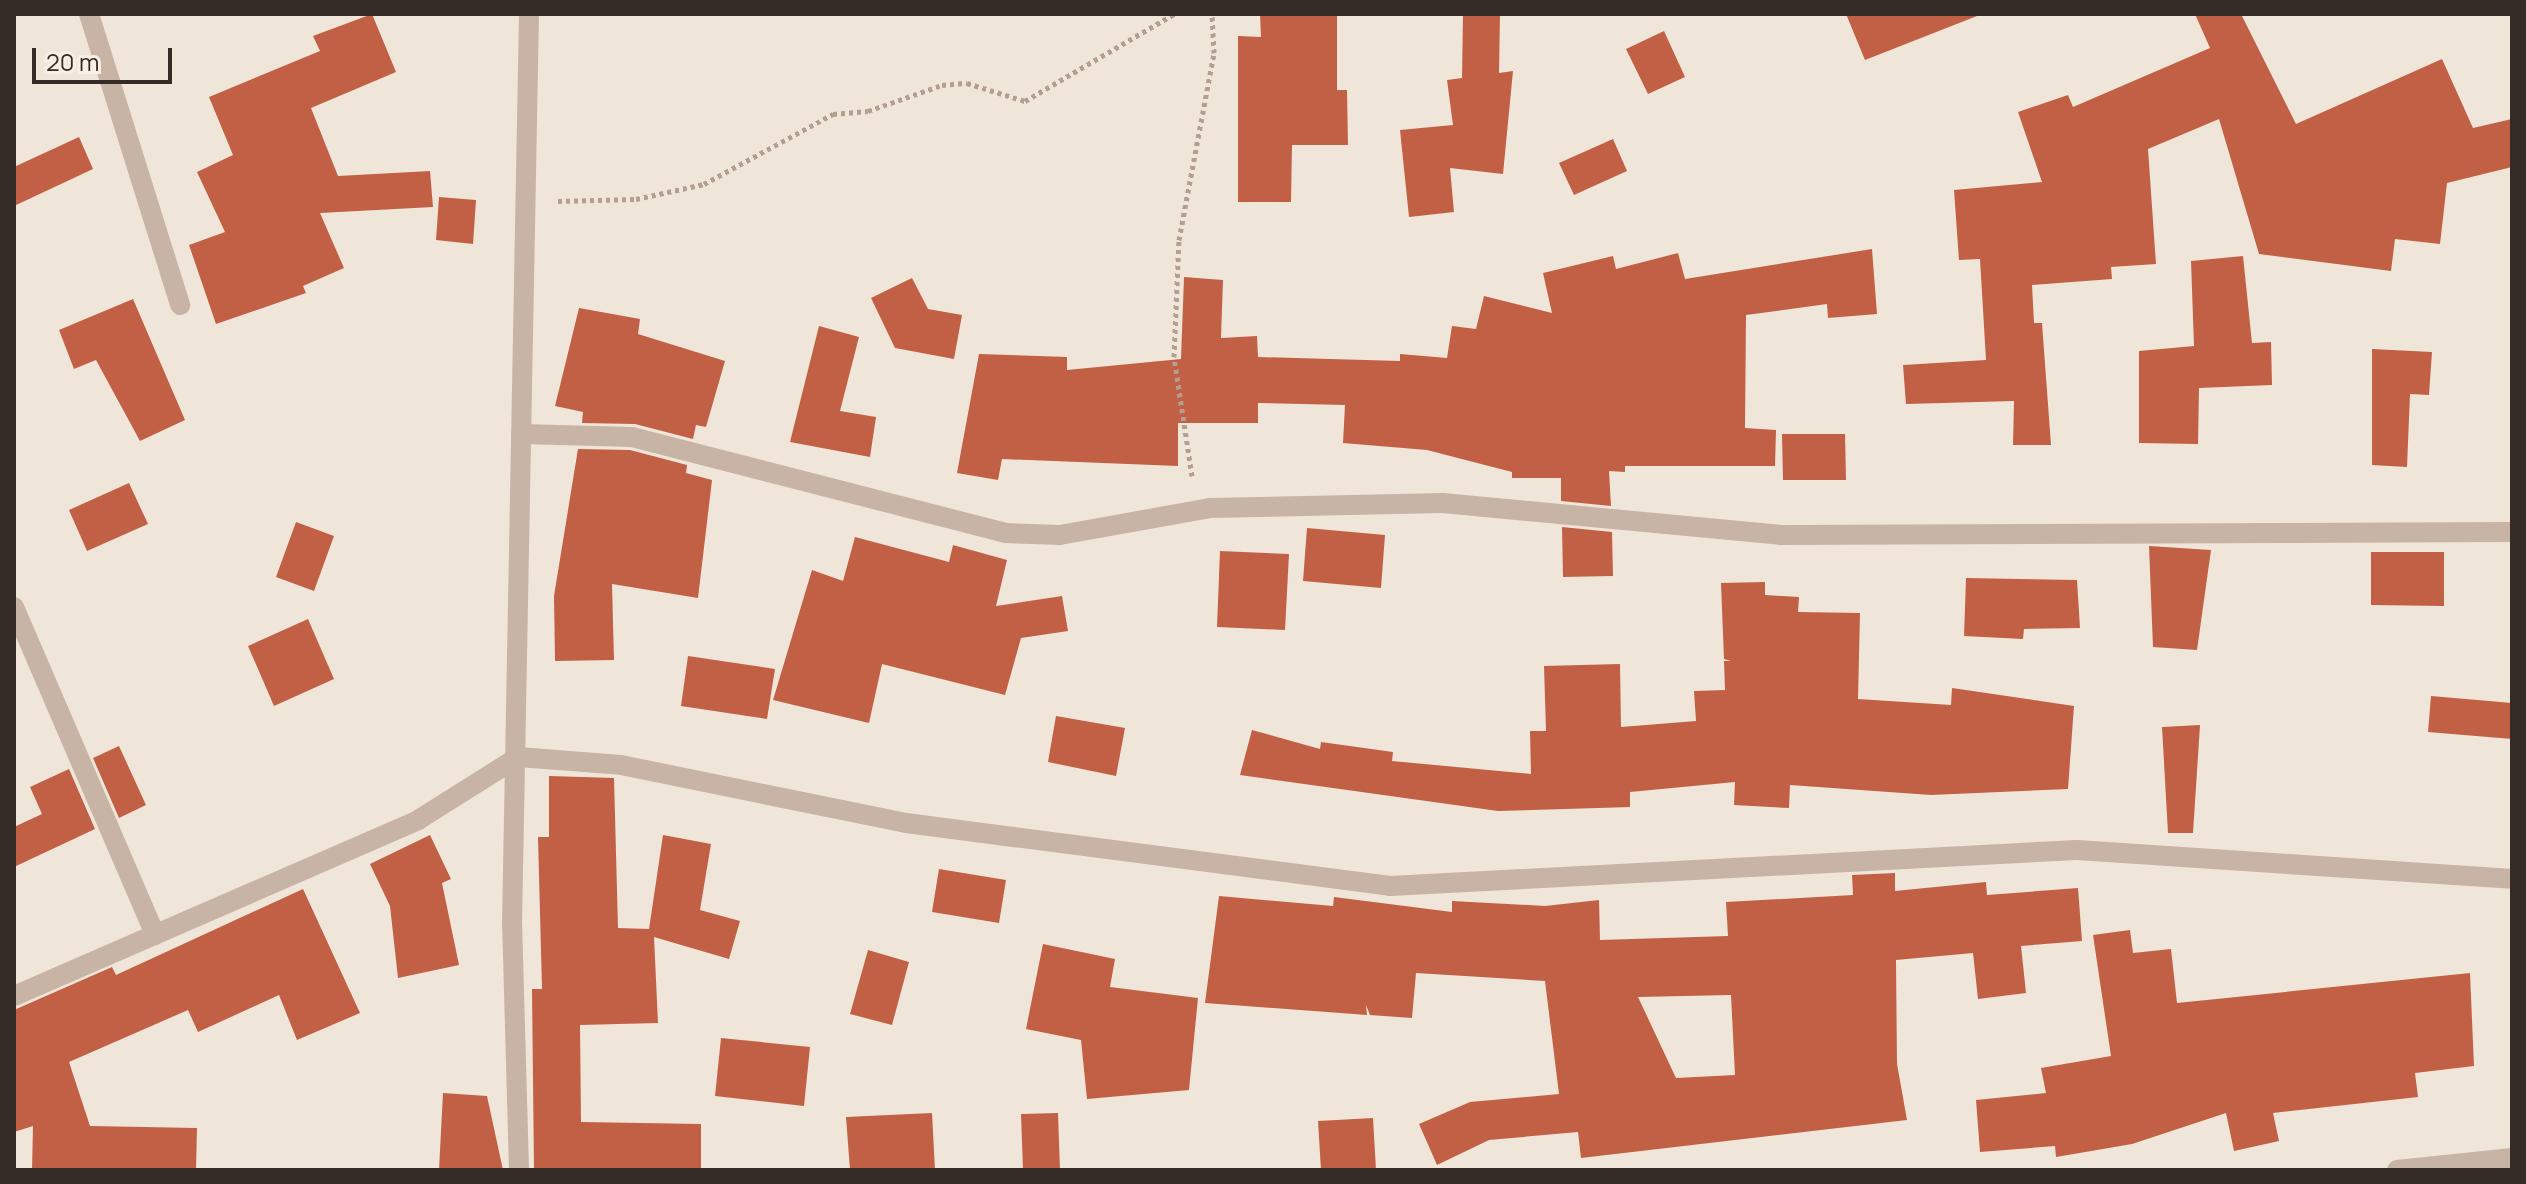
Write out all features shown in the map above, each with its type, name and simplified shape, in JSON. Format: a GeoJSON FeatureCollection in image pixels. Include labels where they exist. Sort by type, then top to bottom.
{"type":"FeatureCollection","features":[{"type":"Feature","properties":{"kind":"street"},"geometry":{"type":"LineString","coordinates":[[89,14],[180,305]]}},
{"type":"Feature","properties":{"kind":"street"},"geometry":{"type":"LineString","coordinates":[[519,1170],[512,924],[518,757],[529,14]]}},
{"type":"Feature","properties":{"kind":"street"},"geometry":{"type":"LineString","coordinates":[[521,434],[632,437],[1005,533],[1060,535],[1210,508],[1443,503],[1780,535],[2512,532]]}},
{"type":"Feature","properties":{"kind":"street"},"geometry":{"type":"LineString","coordinates":[[14,607],[155,935]]}},
{"type":"Feature","properties":{"kind":"street"},"geometry":{"type":"LineString","coordinates":[[14,996],[418,820],[518,757],[621,765],[906,823],[1390,886],[2077,850],[2512,879]]}},
{"type":"Feature","properties":{"kind":"street"},"geometry":{"type":"LineString","coordinates":[[2397,1170],[2512,1158]]}},
{"type":"Feature","properties":{"kind":"path"},"geometry":{"type":"LineString","coordinates":[[525,202],[636,199],[704,184],[833,114],[868,111],[942,85],[967,83],[1025,101],[1174,14]]}},
{"type":"Feature","properties":{"kind":"path"},"geometry":{"type":"LineString","coordinates":[[1210,508],[1192,480],[1174,357],[1179,240],[1214,53],[1212,14]]}},
{"type":"Feature","properties":{"kind":"building"},"geometry":{"type":"Polygon","coordinates":[[[372,14],[396,72],[311,108],[338,176],[430,171],[433,207],[320,213],[344,268],[303,286],[306,293],[216,324],[189,245],[225,232],[197,172],[233,155],[209,97],[320,51],[313,36],[372,14]]]}},
{"type":"Feature","properties":{"kind":"building"},"geometry":{"type":"Polygon","coordinates":[[[1260,14],[1337,14],[1337,90],[1347,90],[1348,145],[1292,145],[1291,202],[1238,202],[1238,36],[1261,37],[1260,14]]]}},
{"type":"Feature","properties":{"kind":"building"},"geometry":{"type":"Polygon","coordinates":[[[1463,14],[1500,14],[1499,73],[1513,71],[1503,174],[1450,168],[1454,212],[1409,217],[1400,130],[1453,125],[1447,80],[1462,78],[1463,14]]]}},
{"type":"Feature","properties":{"kind":"building"},"geometry":{"type":"Polygon","coordinates":[[[1846,14],[1976,14],[1977,16],[1865,60],[1846,14]]]}},
{"type":"Feature","properties":{"kind":"building"},"geometry":{"type":"Polygon","coordinates":[[[2195,14],[2241,14],[2296,124],[2442,59],[2473,128],[2512,119],[2512,167],[2447,183],[2440,244],[2395,239],[2391,271],[2259,254],[2219,119],[2148,149],[2156,264],[2111,267],[2112,279],[2032,285],[2034,323],[2042,323],[2051,445],[2013,445],[2014,401],[1906,404],[1903,365],[1986,360],[1980,259],[1959,260],[1954,190],[2042,182],[2018,112],[2068,95],[2073,107],[2210,48],[2195,14]]]}},
{"type":"Feature","properties":{"kind":"building"},"geometry":{"type":"Polygon","coordinates":[[[1664,31],[1685,77],[1648,94],[1626,49],[1664,31]]]}},
{"type":"Feature","properties":{"kind":"building"},"geometry":{"type":"Polygon","coordinates":[[[79,137],[93,169],[14,206],[14,167],[79,137]]]}},
{"type":"Feature","properties":{"kind":"building"},"geometry":{"type":"Polygon","coordinates":[[[1613,139],[1627,171],[1574,195],[1559,163],[1613,139]]]}},
{"type":"Feature","properties":{"kind":"building"},"geometry":{"type":"Polygon","coordinates":[[[439,197],[476,200],[473,244],[436,240],[439,197]]]}},
{"type":"Feature","properties":{"kind":"building"},"geometry":{"type":"Polygon","coordinates":[[[1872,249],[1877,314],[1828,318],[1827,304],[1746,315],[1745,428],[1776,430],[1775,466],[1625,466],[1625,472],[1609,471],[1611,506],[1561,501],[1561,478],[1512,478],[1512,472],[1427,450],[1343,443],[1345,405],[1258,403],[1258,423],[1178,423],[1178,466],[1002,459],[998,480],[957,473],[979,354],[1067,357],[1067,370],[1181,359],[1184,277],[1223,280],[1221,338],[1257,336],[1258,357],[1400,361],[1400,354],[1447,358],[1452,326],[1476,329],[1484,296],[1552,313],[1543,273],[1613,256],[1616,269],[1678,253],[1685,279],[1872,249]]]}},
{"type":"Feature","properties":{"kind":"building"},"geometry":{"type":"Polygon","coordinates":[[[2243,256],[2252,343],[2271,342],[2272,385],[2199,388],[2198,444],[2139,443],[2139,351],[2194,346],[2191,261],[2243,256]]]}},
{"type":"Feature","properties":{"kind":"building"},"geometry":{"type":"Polygon","coordinates":[[[912,278],[928,309],[962,315],[954,359],[895,348],[871,298],[912,278]]]}},
{"type":"Feature","properties":{"kind":"building"},"geometry":{"type":"Polygon","coordinates":[[[133,299],[185,420],[140,441],[96,360],[74,369],[59,330],[133,299]]]}},
{"type":"Feature","properties":{"kind":"building"},"geometry":{"type":"Polygon","coordinates":[[[579,308],[640,319],[638,334],[725,361],[706,427],[696,425],[693,439],[635,424],[582,423],[583,412],[555,406],[579,308]]]}},
{"type":"Feature","properties":{"kind":"building"},"geometry":{"type":"Polygon","coordinates":[[[819,326],[859,337],[840,411],[876,417],[870,457],[790,442],[819,326]]]}},
{"type":"Feature","properties":{"kind":"building"},"geometry":{"type":"Polygon","coordinates":[[[2372,349],[2432,352],[2429,395],[2410,394],[2407,467],[2372,465],[2372,349]]]}},
{"type":"Feature","properties":{"kind":"building"},"geometry":{"type":"Polygon","coordinates":[[[1782,434],[1845,434],[1846,480],[1783,480],[1782,434]]]}},
{"type":"Feature","properties":{"kind":"building"},"geometry":{"type":"Polygon","coordinates":[[[578,449],[630,450],[687,465],[686,473],[712,480],[698,598],[612,584],[614,660],[555,661],[554,596],[578,449]]]}},
{"type":"Feature","properties":{"kind":"building"},"geometry":{"type":"Polygon","coordinates":[[[129,483],[148,524],[87,551],[69,510],[129,483]]]}},
{"type":"Feature","properties":{"kind":"building"},"geometry":{"type":"Polygon","coordinates":[[[296,522],[334,536],[314,591],[276,577],[296,522]]]}},
{"type":"Feature","properties":{"kind":"building"},"geometry":{"type":"Polygon","coordinates":[[[1562,527],[1612,532],[1613,576],[1563,577],[1562,527]]]}},
{"type":"Feature","properties":{"kind":"building"},"geometry":{"type":"Polygon","coordinates":[[[1307,528],[1385,535],[1381,588],[1303,581],[1307,528]]]}},
{"type":"Feature","properties":{"kind":"building"},"geometry":{"type":"Polygon","coordinates":[[[855,537],[949,562],[953,545],[1007,560],[996,606],[1062,596],[1068,631],[1021,638],[1005,695],[882,664],[869,723],[773,700],[812,570],[843,581],[855,537]]]}},
{"type":"Feature","properties":{"kind":"building"},"geometry":{"type":"Polygon","coordinates":[[[2149,546],[2211,550],[2197,650],[2153,647],[2149,546]]]}},
{"type":"Feature","properties":{"kind":"building"},"geometry":{"type":"Polygon","coordinates":[[[1220,551],[1289,554],[1285,630],[1217,627],[1220,551]]]}},
{"type":"Feature","properties":{"kind":"building"},"geometry":{"type":"Polygon","coordinates":[[[2371,552],[2444,552],[2444,606],[2371,605],[2371,552]]]}},
{"type":"Feature","properties":{"kind":"building"},"geometry":{"type":"Polygon","coordinates":[[[1966,578],[2077,580],[2080,628],[2024,629],[2023,639],[1964,636],[1966,578]]]}},
{"type":"Feature","properties":{"kind":"building"},"geometry":{"type":"Polygon","coordinates":[[[1765,582],[1765,595],[1799,597],[1798,612],[1860,613],[1858,699],[1951,705],[1952,688],[2074,706],[2068,789],[1931,795],[1790,785],[1789,808],[1734,805],[1735,782],[1630,792],[1630,807],[1498,811],[1240,775],[1252,730],[1320,749],[1321,742],[1393,752],[1392,761],[1531,774],[1530,731],[1546,731],[1544,666],[1620,664],[1621,727],[1696,721],[1694,691],[1725,690],[1724,661],[1731,661],[1724,659],[1721,583],[1765,582]]]}},
{"type":"Feature","properties":{"kind":"building"},"geometry":{"type":"Polygon","coordinates":[[[308,619],[334,679],[274,706],[248,646],[308,619]]]}},
{"type":"Feature","properties":{"kind":"building"},"geometry":{"type":"Polygon","coordinates":[[[688,656],[775,669],[767,719],[681,706],[688,656]]]}},
{"type":"Feature","properties":{"kind":"building"},"geometry":{"type":"Polygon","coordinates":[[[2431,696],[2512,703],[2512,739],[2428,732],[2431,696]]]}},
{"type":"Feature","properties":{"kind":"building"},"geometry":{"type":"Polygon","coordinates":[[[1056,716],[1125,728],[1116,776],[1048,762],[1056,716]]]}},
{"type":"Feature","properties":{"kind":"building"},"geometry":{"type":"Polygon","coordinates":[[[2200,725],[2193,833],[2168,833],[2162,727],[2200,725]]]}},
{"type":"Feature","properties":{"kind":"building"},"geometry":{"type":"Polygon","coordinates":[[[119,746],[146,805],[119,818],[93,758],[119,746]]]}},
{"type":"Feature","properties":{"kind":"building"},"geometry":{"type":"Polygon","coordinates":[[[69,769],[95,829],[14,867],[14,827],[42,814],[30,787],[69,769]]]}},
{"type":"Feature","properties":{"kind":"building"},"geometry":{"type":"Polygon","coordinates":[[[549,776],[614,778],[618,928],[649,929],[663,835],[711,844],[700,910],[740,921],[729,959],[654,937],[658,1023],[580,1025],[581,1122],[701,1124],[701,1170],[534,1170],[532,989],[542,989],[538,837],[549,837],[549,776]]]}},
{"type":"Feature","properties":{"kind":"building"},"geometry":{"type":"Polygon","coordinates":[[[430,835],[451,879],[442,883],[459,965],[398,978],[390,906],[370,864],[430,835]]]}},
{"type":"Feature","properties":{"kind":"building"},"geometry":{"type":"Polygon","coordinates":[[[939,869],[1006,880],[999,923],[932,912],[939,869]]]}},
{"type":"Feature","properties":{"kind":"building"},"geometry":{"type":"Polygon","coordinates":[[[1895,873],[1895,891],[1986,882],[1987,895],[2078,888],[2082,941],[2021,946],[2026,993],[1978,999],[1973,953],[1896,960],[1897,1064],[1907,1120],[1581,1158],[1578,1132],[1489,1140],[1437,1165],[1419,1124],[1470,1102],[1559,1094],[1545,981],[1416,973],[1412,1018],[1370,1015],[1366,1005],[1367,1015],[1205,1003],[1219,896],[1333,906],[1334,897],[1452,912],[1452,901],[1545,906],[1599,900],[1600,940],[1728,936],[1726,902],[1853,895],[1852,875],[1895,873]],[[1731,995],[1638,997],[1676,1078],[1735,1075],[1731,995]]]}},
{"type":"Feature","properties":{"kind":"building"},"geometry":{"type":"Polygon","coordinates":[[[303,889],[360,1013],[297,1040],[279,995],[198,1032],[188,1010],[69,1062],[90,1126],[197,1128],[196,1170],[32,1170],[33,1126],[14,1132],[14,1010],[112,967],[116,975],[303,889]]]}},
{"type":"Feature","properties":{"kind":"building"},"geometry":{"type":"Polygon","coordinates":[[[2130,930],[2133,953],[2171,949],[2177,1003],[2470,973],[2474,1066],[2415,1073],[2418,1097],[2273,1113],[2279,1141],[2234,1151],[2226,1113],[2132,1144],[2056,1157],[2055,1146],[1980,1152],[1976,1100],[2046,1093],[2041,1068],[2111,1056],[2093,935],[2130,930]]]}},
{"type":"Feature","properties":{"kind":"building"},"geometry":{"type":"Polygon","coordinates":[[[1043,944],[1115,959],[1110,987],[1198,998],[1189,1090],[1087,1099],[1081,1040],[1026,1029],[1043,944]]]}},
{"type":"Feature","properties":{"kind":"building"},"geometry":{"type":"Polygon","coordinates":[[[868,950],[909,962],[892,1025],[850,1014],[868,950]]]}},
{"type":"Feature","properties":{"kind":"building"},"geometry":{"type":"Polygon","coordinates":[[[721,1038],[810,1047],[804,1106],[715,1096],[721,1038]]]}},
{"type":"Feature","properties":{"kind":"building"},"geometry":{"type":"Polygon","coordinates":[[[443,1093],[487,1096],[503,1170],[439,1170],[443,1093]]]}},
{"type":"Feature","properties":{"kind":"building"},"geometry":{"type":"Polygon","coordinates":[[[932,1113],[935,1170],[850,1170],[846,1117],[932,1113]]]}},
{"type":"Feature","properties":{"kind":"building"},"geometry":{"type":"Polygon","coordinates":[[[1058,1113],[1060,1170],[1023,1170],[1021,1114],[1058,1113]]]}},
{"type":"Feature","properties":{"kind":"building"},"geometry":{"type":"Polygon","coordinates":[[[1373,1118],[1376,1170],[1321,1170],[1318,1121],[1373,1118]]]}}]}
